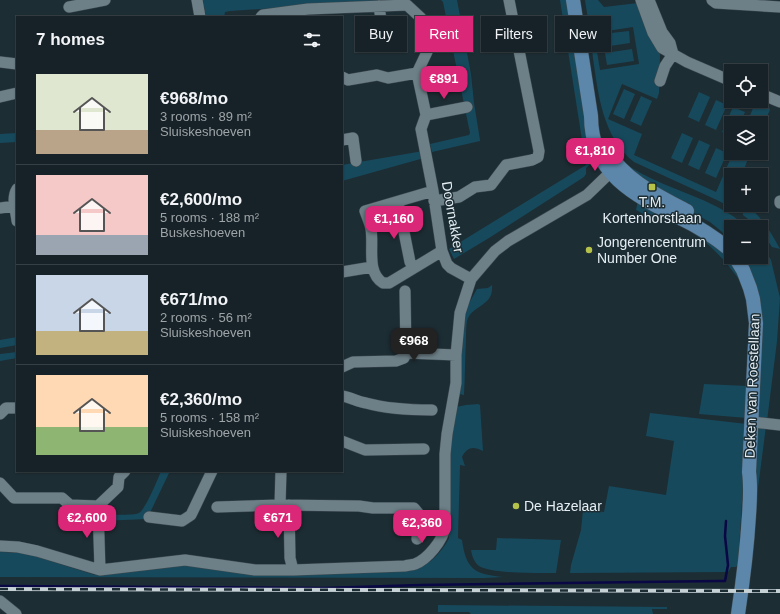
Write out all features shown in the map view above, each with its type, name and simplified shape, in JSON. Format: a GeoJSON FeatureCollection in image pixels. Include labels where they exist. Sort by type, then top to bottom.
{"type":"FeatureCollection","features":[{"type":"Feature","properties":{"kind":"main road","name":"Deken van Roestellaan"},"geometry":{"type":"LineString","coordinates":[[573,0],[591,116],[617,172],[697,217],[720,236],[724,241]]}},
{"type":"Feature","properties":{"kind":"main road","name":"Deken van Roestellaan"},"geometry":{"type":"LineString","coordinates":[[738,614],[745,574],[751,483],[749,472],[757,334],[756,314],[750,288],[739,264]]}},
{"type":"Feature","properties":{"kind":"main road","name":"Deken van Roestellaan"},"geometry":{"type":"LineString","coordinates":[[729,614],[737,587],[740,562],[738,530],[740,499],[742,489],[749,472]]}},
{"type":"Feature","properties":{"kind":"street"},"geometry":{"type":"LineString","coordinates":[[69,8],[105,0]]}},
{"type":"Feature","properties":{"kind":"street"},"geometry":{"type":"LineString","coordinates":[[197,0],[200,16]]}},
{"type":"Feature","properties":{"kind":"street"},"geometry":{"type":"LineString","coordinates":[[442,252],[389,283],[383,283],[373,272],[371,228],[365,211],[398,202],[434,196],[459,197],[475,187],[491,185],[506,165],[532,160],[538,157],[539,151],[509,0]]}},
{"type":"Feature","properties":{"kind":"street"},"geometry":{"type":"LineString","coordinates":[[641,0],[653,33],[662,48],[688,62],[724,78]]}},
{"type":"Feature","properties":{"kind":"street"},"geometry":{"type":"LineString","coordinates":[[649,0],[662,32],[670,43],[673,54],[665,66],[660,81]]}},
{"type":"Feature","properties":{"kind":"street"},"geometry":{"type":"LineString","coordinates":[[712,0],[716,3],[780,7]]}},
{"type":"Feature","properties":{"kind":"street"},"geometry":{"type":"LineString","coordinates":[[263,16],[308,9],[407,4],[421,18],[428,52],[417,73],[426,115],[467,107]]}},
{"type":"Feature","properties":{"kind":"street"},"geometry":{"type":"LineString","coordinates":[[379,6],[380,16]]}},
{"type":"Feature","properties":{"kind":"street"},"geometry":{"type":"LineString","coordinates":[[0,62],[16,64]]}},
{"type":"Feature","properties":{"kind":"street"},"geometry":{"type":"LineString","coordinates":[[343,78],[348,80],[377,75],[388,78],[417,73]]}},
{"type":"Feature","properties":{"kind":"street"},"geometry":{"type":"LineString","coordinates":[[0,97],[16,93]]}},
{"type":"Feature","properties":{"kind":"street"},"geometry":{"type":"LineString","coordinates":[[768,97],[780,102]]}},
{"type":"Feature","properties":{"kind":"street","name":"Doornakker"},"geometry":{"type":"LineString","coordinates":[[426,115],[421,129],[434,196],[442,252],[447,264],[451,268],[471,279]]}},
{"type":"Feature","properties":{"kind":"street"},"geometry":{"type":"LineString","coordinates":[[343,140],[353,138],[356,161]]}},
{"type":"Feature","properties":{"kind":"street"},"geometry":{"type":"LineString","coordinates":[[0,546],[18,547],[37,551],[100,570],[185,560],[256,570],[405,566],[416,564],[429,554],[444,535],[445,454],[447,434],[456,384],[456,355],[460,313],[471,279],[495,251],[508,241],[587,195],[617,172]]}},
{"type":"Feature","properties":{"kind":"street"},"geometry":{"type":"LineString","coordinates":[[16,191],[14,194],[16,214]]}},
{"type":"Feature","properties":{"kind":"street"},"geometry":{"type":"LineString","coordinates":[[398,202],[410,262],[414,267]]}},
{"type":"Feature","properties":{"kind":"street"},"geometry":{"type":"LineString","coordinates":[[0,208],[15,206]]}},
{"type":"Feature","properties":{"kind":"street"},"geometry":{"type":"LineString","coordinates":[[343,272],[372,267]]}},
{"type":"Feature","properties":{"kind":"street"},"geometry":{"type":"LineString","coordinates":[[343,367],[353,362],[396,361],[404,358],[406,353],[405,291]]}},
{"type":"Feature","properties":{"kind":"street"},"geometry":{"type":"LineString","coordinates":[[406,353],[456,355]]}},
{"type":"Feature","properties":{"kind":"street"},"geometry":{"type":"LineString","coordinates":[[343,396],[384,407],[407,410],[432,410]]}},
{"type":"Feature","properties":{"kind":"street"},"geometry":{"type":"LineString","coordinates":[[0,414],[6,408],[16,408]]}},
{"type":"Feature","properties":{"kind":"street"},"geometry":{"type":"LineString","coordinates":[[752,422],[780,426]]}},
{"type":"Feature","properties":{"kind":"street"},"geometry":{"type":"LineString","coordinates":[[343,441],[365,450],[424,449]]}},
{"type":"Feature","properties":{"kind":"street"},"geometry":{"type":"LineString","coordinates":[[1,486],[14,498],[62,498],[70,505],[98,506],[118,488],[119,477],[124,472]]}},
{"type":"Feature","properties":{"kind":"street"},"geometry":{"type":"LineString","coordinates":[[149,517],[182,521],[191,515],[212,472]]}},
{"type":"Feature","properties":{"kind":"street"},"geometry":{"type":"LineString","coordinates":[[281,472],[290,558],[293,570]]}},
{"type":"Feature","properties":{"kind":"street"},"geometry":{"type":"LineString","coordinates":[[217,507],[285,505],[414,508],[418,514],[417,539]]}},
{"type":"Feature","properties":{"kind":"street"},"geometry":{"type":"LineString","coordinates":[[98,506],[100,570]]}},
{"type":"Feature","properties":{"kind":"street"},"geometry":{"type":"LineString","coordinates":[[0,601],[16,614]]}},
{"type":"Feature","properties":{"kind":"shaded area"},"geometry":{"type":"Polygon","coordinates":[[[203,0],[397,0],[230,11],[225,12],[224,16],[206,16],[203,0]]]}},
{"type":"Feature","properties":{"kind":"shaded area"},"geometry":{"type":"Polygon","coordinates":[[[441,0],[457,0],[460,16],[446,16],[443,2],[441,0]]]}},
{"type":"Feature","properties":{"kind":"shaded area"},"geometry":{"type":"Polygon","coordinates":[[[560,0],[566,0],[569,16],[563,16],[560,0]]]}},
{"type":"Feature","properties":{"kind":"shaded area"},"geometry":{"type":"Polygon","coordinates":[[[585,0],[598,0],[604,7],[638,3],[654,44],[660,54],[659,93],[657,99],[622,84],[608,119],[642,134],[634,155],[716,192],[724,174],[724,204],[634,162],[615,141],[600,100],[592,52],[597,52],[600,70],[639,64],[633,27],[611,30],[611,16],[587,16],[585,0]]]}},
{"type":"Feature","properties":{"kind":"shaded area"},"geometry":{"type":"Polygon","coordinates":[[[629,31],[630,43],[611,46],[611,33],[629,31]]]}},
{"type":"Feature","properties":{"kind":"shaded area"},"geometry":{"type":"Polygon","coordinates":[[[632,49],[634,61],[607,65],[605,53],[632,49]]]}},
{"type":"Feature","properties":{"kind":"shaded area"},"geometry":{"type":"Polygon","coordinates":[[[453,52],[467,52],[480,141],[432,152],[430,144],[469,135],[470,133],[453,52]]]}},
{"type":"Feature","properties":{"kind":"shaded area"},"geometry":{"type":"Polygon","coordinates":[[[568,52],[574,52],[586,127],[597,159],[586,168],[586,174],[584,177],[454,259],[449,249],[586,165],[568,52]]]}},
{"type":"Feature","properties":{"kind":"shaded area"},"geometry":{"type":"Polygon","coordinates":[[[624,89],[635,94],[624,119],[613,114],[624,89]]]}},
{"type":"Feature","properties":{"kind":"shaded area"},"geometry":{"type":"Polygon","coordinates":[[[699,92],[710,97],[699,122],[688,117],[699,92]]]}},
{"type":"Feature","properties":{"kind":"shaded area"},"geometry":{"type":"Polygon","coordinates":[[[641,96],[652,101],[641,126],[630,121],[641,96]]]}},
{"type":"Feature","properties":{"kind":"shaded area"},"geometry":{"type":"Polygon","coordinates":[[[716,100],[724,104],[724,108],[726,108],[716,130],[705,125],[716,100]]]}},
{"type":"Feature","properties":{"kind":"shaded area"},"geometry":{"type":"Polygon","coordinates":[[[769,107],[770,110],[767,116],[750,116],[753,108],[769,107]]]}},
{"type":"Feature","properties":{"kind":"shaded area"},"geometry":{"type":"Polygon","coordinates":[[[733,108],[745,112],[743,116],[729,116],[733,108]]]}},
{"type":"Feature","properties":{"kind":"shaded area"},"geometry":{"type":"Polygon","coordinates":[[[16,133],[16,142],[0,143],[0,134],[16,133]]]}},
{"type":"Feature","properties":{"kind":"shaded area"},"geometry":{"type":"Polygon","coordinates":[[[682,133],[693,138],[682,163],[671,158],[682,133]]]}},
{"type":"Feature","properties":{"kind":"shaded area"},"geometry":{"type":"Polygon","coordinates":[[[699,140],[710,145],[699,170],[688,165],[699,140]]]}},
{"type":"Feature","properties":{"kind":"shaded area"},"geometry":{"type":"Polygon","coordinates":[[[716,148],[724,152],[724,160],[716,178],[705,173],[716,148]]]}},
{"type":"Feature","properties":{"kind":"shaded area"},"geometry":{"type":"Polygon","coordinates":[[[423,151],[424,158],[343,181],[343,165],[423,151]]]}},
{"type":"Feature","properties":{"kind":"shaded area"},"geometry":{"type":"Polygon","coordinates":[[[730,160],[747,160],[745,168],[726,168],[730,160]]]}},
{"type":"Feature","properties":{"kind":"shaded area"},"geometry":{"type":"Polygon","coordinates":[[[626,164],[640,173],[704,200],[739,220],[724,220],[724,234],[710,222],[646,187],[626,164]]]}},
{"type":"Feature","properties":{"kind":"shaded area"},"geometry":{"type":"Polygon","coordinates":[[[638,200],[722,249],[724,252],[724,260],[706,243],[689,231],[674,224],[650,218],[636,210],[638,200]]]}},
{"type":"Feature","properties":{"kind":"shaded area"},"geometry":{"type":"Polygon","coordinates":[[[743,212],[755,212],[762,220],[749,220],[743,215],[743,212]]]}},
{"type":"Feature","properties":{"kind":"shaded area"},"geometry":{"type":"Polygon","coordinates":[[[768,229],[780,249],[772,247],[768,241],[768,229]]]}},
{"type":"Feature","properties":{"kind":"shaded area"},"geometry":{"type":"Polygon","coordinates":[[[768,255],[771,260],[780,298],[777,341],[767,421],[757,420],[761,362],[742,264],[768,264],[768,255]]]}},
{"type":"Feature","properties":{"kind":"shaded area"},"geometry":{"type":"Polygon","coordinates":[[[727,264],[733,264],[741,282],[727,264]]]}},
{"type":"Feature","properties":{"kind":"shaded area"},"geometry":{"type":"Polygon","coordinates":[[[492,285],[490,298],[473,311],[467,321],[464,395],[459,394],[458,385],[464,312],[477,289],[488,288],[492,285]]]}},
{"type":"Feature","properties":{"kind":"shaded area"},"geometry":{"type":"Polygon","coordinates":[[[16,337],[16,345],[0,348],[0,340],[16,337]]]}},
{"type":"Feature","properties":{"kind":"shaded area"},"geometry":{"type":"Polygon","coordinates":[[[16,352],[16,358],[0,361],[0,354],[16,352]]]}},
{"type":"Feature","properties":{"kind":"shaded area"},"geometry":{"type":"Polygon","coordinates":[[[704,384],[747,386],[747,418],[699,414],[704,384]]]}},
{"type":"Feature","properties":{"kind":"shaded area"},"geometry":{"type":"Polygon","coordinates":[[[480,405],[483,451],[476,448],[471,448],[466,451],[462,457],[465,466],[460,465],[458,538],[462,540],[466,558],[474,569],[485,574],[503,577],[0,577],[0,552],[25,553],[95,575],[184,565],[211,568],[248,575],[413,570],[419,568],[434,558],[449,538],[449,440],[456,407],[480,405]]]}},
{"type":"Feature","properties":{"kind":"shaded area"},"geometry":{"type":"Polygon","coordinates":[[[650,413],[747,424],[738,564],[736,567],[731,567],[728,572],[570,573],[581,530],[583,510],[604,512],[609,486],[666,495],[674,441],[646,436],[650,413]]]}},
{"type":"Feature","properties":{"kind":"shaded area"},"geometry":{"type":"Polygon","coordinates":[[[757,425],[766,426],[755,511],[754,464],[757,425]]]}},
{"type":"Feature","properties":{"kind":"shaded area"},"geometry":{"type":"Polygon","coordinates":[[[161,472],[170,472],[147,519],[100,521],[100,515],[139,513],[148,501],[161,472]]]}},
{"type":"Feature","properties":{"kind":"shaded area"},"geometry":{"type":"Polygon","coordinates":[[[497,538],[561,540],[556,573],[505,572],[485,569],[479,566],[474,559],[471,550],[496,550],[497,538]]]}},
{"type":"Feature","properties":{"kind":"shaded area"},"geometry":{"type":"Polygon","coordinates":[[[438,605],[667,607],[667,609],[652,609],[653,614],[471,614],[469,612],[438,612],[438,605]]]}},
{"type":"Feature","properties":{"kind":"waterway"},"geometry":{"type":"LineString","coordinates":[[0,586],[324,588],[421,585],[725,581],[728,565],[725,536],[726,521]]}},
{"type":"Feature","properties":{"kind":"railway"},"geometry":{"type":"LineString","coordinates":[[0,589],[780,591]]}},
{"type":"Feature","properties":{"kind":"place","name":"T.M. Kortenhorstlaan"},"geometry":{"type":"Point","coordinates":[652,187]}},
{"type":"Feature","properties":{"kind":"place","name":"Jongerencentrum Number One"},"geometry":{"type":"Point","coordinates":[589,250]}},
{"type":"Feature","properties":{"kind":"place","name":"De Hazelaar"},"geometry":{"type":"Point","coordinates":[516,506]}}]}
